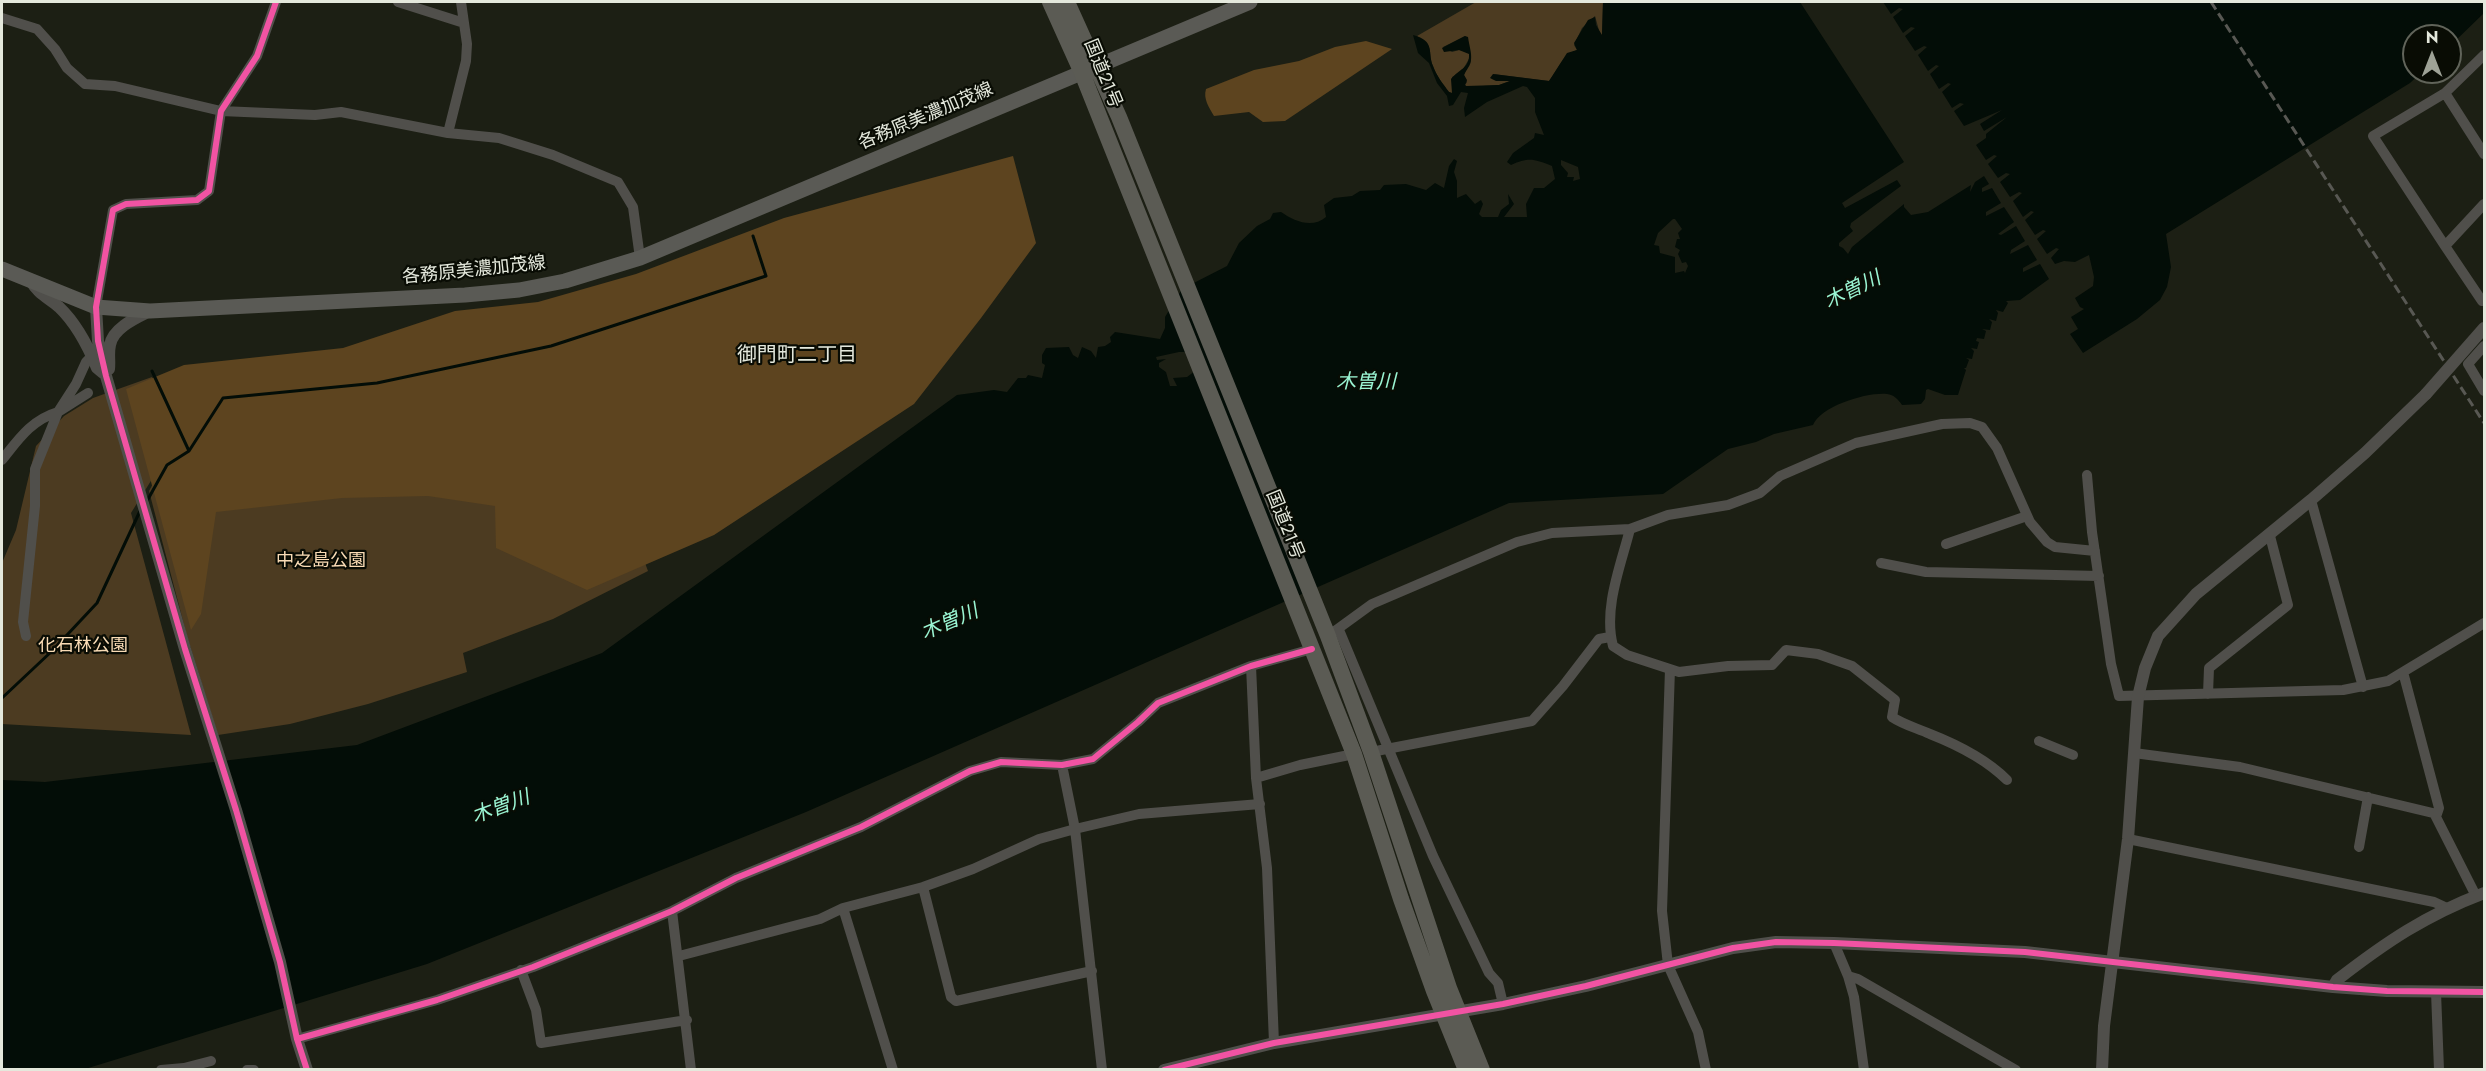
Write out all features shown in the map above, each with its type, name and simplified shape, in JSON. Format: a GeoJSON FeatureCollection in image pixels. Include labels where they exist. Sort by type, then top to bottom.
{"type":"FeatureCollection","features":[{"type":"Feature","properties":{"kind":"highway","name":"国道21号"},"geometry":{"type":"LineString","coordinates":[[1054,2],[1089,70],[1119,117],[1330,630],[1401,899],[1451,1012],[1482,1070]]}},
{"type":"Feature","properties":{"kind":"highway","name":"国道21号"},"geometry":{"type":"LineString","coordinates":[[1089,70],[1102,125],[1312,649],[1363,753]]}},
{"type":"Feature","properties":{"kind":"highway","name":"国道21号"},"geometry":{"type":"LineString","coordinates":[[1451,1012],[1466,1070]]}},
{"type":"Feature","properties":{"kind":"main road","name":"各務原美濃加茂線"},"geometry":{"type":"LineString","coordinates":[[2,269],[96,307],[150,311],[454,295],[519,290],[564,281],[640,258],[1250,2]]}},
{"type":"Feature","properties":{"kind":"street"},"geometry":{"type":"LineString","coordinates":[[276,2],[257,56],[221,111],[209,191],[198,200],[126,204],[113,210],[96,307],[98,341],[106,376],[185,649],[280,962],[297,1039],[307,1070]]}},
{"type":"Feature","properties":{"kind":"street"},"geometry":{"type":"LineString","coordinates":[[398,2],[464,23]]}},
{"type":"Feature","properties":{"kind":"street"},"geometry":{"type":"LineString","coordinates":[[448,133],[466,61],[461,2]]}},
{"type":"Feature","properties":{"kind":"street"},"geometry":{"type":"LineString","coordinates":[[2,18],[37,29],[55,49],[67,68],[85,84],[114,86],[221,111],[315,115],[341,112],[448,133],[499,138],[553,155],[618,182],[633,207],[640,258]]}},
{"type":"Feature","properties":{"kind":"street"},"geometry":{"type":"LineString","coordinates":[[2484,55],[2445,93],[2373,136],[2482,301],[2484,299]]}},
{"type":"Feature","properties":{"kind":"street"},"geometry":{"type":"LineString","coordinates":[[2445,93],[2484,154]]}},
{"type":"Feature","properties":{"kind":"street"},"geometry":{"type":"LineString","coordinates":[[2445,246],[2484,204]]}},
{"type":"Feature","properties":{"kind":"street"},"geometry":{"type":"LineString","coordinates":[[31,281],[36,291],[59,308],[76,327],[97,369],[106,376]]}},
{"type":"Feature","properties":{"kind":"street"},"geometry":{"type":"LineString","coordinates":[[106,376],[110,367],[112,337],[119,330],[150,311]]}},
{"type":"Feature","properties":{"kind":"street"},"geometry":{"type":"LineString","coordinates":[[2102,1070],[2101,1058],[2111,961],[2128,839],[2138,697],[2145,668],[2158,636],[2196,594],[2270,536],[2365,453],[2426,394],[2484,328]]}},
{"type":"Feature","properties":{"kind":"street"},"geometry":{"type":"LineString","coordinates":[[2484,346],[2468,364],[2484,391]]}},
{"type":"Feature","properties":{"kind":"street"},"geometry":{"type":"LineString","coordinates":[[26,636],[23,622],[35,506],[35,469],[58,412],[76,384],[86,362],[92,356]]}},
{"type":"Feature","properties":{"kind":"street"},"geometry":{"type":"LineString","coordinates":[[2,460],[25,431],[43,416],[58,412],[88,393]]}},
{"type":"Feature","properties":{"kind":"street"},"geometry":{"type":"LineString","coordinates":[[1503,1004],[1498,982],[1489,973],[1433,856],[1388,749],[1330,630],[1372,604],[1517,542],[1552,533],[1630,529],[1668,515],[1728,505],[1760,493],[1780,476],[1856,443],[1942,424],[1970,423],[1982,427],[2001,456],[2037,534],[2055,546],[2095,551]]}},
{"type":"Feature","properties":{"kind":"street"},"geometry":{"type":"LineString","coordinates":[[2087,475],[2095,551],[2117,693],[2122,697],[2343,690],[2363,687],[2388,681],[2484,623]]}},
{"type":"Feature","properties":{"kind":"street"},"geometry":{"type":"LineString","coordinates":[[2311,500],[2363,687]]}},
{"type":"Feature","properties":{"kind":"street"},"geometry":{"type":"LineString","coordinates":[[1946,544],[2027,516]]}},
{"type":"Feature","properties":{"kind":"street"},"geometry":{"type":"LineString","coordinates":[[1630,529],[1610,605],[1612,646],[1627,655],[1679,672],[1772,664],[1786,650],[1818,654],[1852,666],[1895,700],[1892,717],[1902,724],[1931,734],[1971,754],[1993,766],[2007,780]]}},
{"type":"Feature","properties":{"kind":"street"},"geometry":{"type":"LineString","coordinates":[[2208,694],[2209,668],[2288,605],[2270,536]]}},
{"type":"Feature","properties":{"kind":"street"},"geometry":{"type":"LineString","coordinates":[[1881,563],[1926,572],[2099,576]]}},
{"type":"Feature","properties":{"kind":"street"},"geometry":{"type":"LineString","coordinates":[[1256,778],[1300,765],[1532,721],[1563,686],[1599,639],[1610,637]]}},
{"type":"Feature","properties":{"kind":"street"},"geometry":{"type":"LineString","coordinates":[[297,1039],[436,1000],[521,970],[672,911],[736,878],[861,827],[970,771],[1001,762],[1062,765],[1093,759],[1158,703],[1251,666],[1312,649]]}},
{"type":"Feature","properties":{"kind":"street"},"geometry":{"type":"LineString","coordinates":[[1251,666],[1256,778],[1267,868],[1274,1042]]}},
{"type":"Feature","properties":{"kind":"street"},"geometry":{"type":"LineString","coordinates":[[1670,669],[1662,911],[1668,965],[1698,1032],[1706,1070]]}},
{"type":"Feature","properties":{"kind":"street"},"geometry":{"type":"LineString","coordinates":[[2134,753],[2240,767],[2437,814],[2439,808],[2403,672]]}},
{"type":"Feature","properties":{"kind":"street"},"geometry":{"type":"LineString","coordinates":[[2039,741],[2073,755]]}},
{"type":"Feature","properties":{"kind":"street"},"geometry":{"type":"LineString","coordinates":[[1062,765],[1075,830],[1102,1070]]}},
{"type":"Feature","properties":{"kind":"street"},"geometry":{"type":"LineString","coordinates":[[2359,847],[2368,797]]}},
{"type":"Feature","properties":{"kind":"street"},"geometry":{"type":"LineString","coordinates":[[678,956],[820,919],[843,908],[923,887],[973,869],[1039,839],[1139,814],[1260,804]]}},
{"type":"Feature","properties":{"kind":"street"},"geometry":{"type":"LineString","coordinates":[[2333,987],[2337,980],[2400,933],[2447,908],[2480,894],[2434,813]]}},
{"type":"Feature","properties":{"kind":"street"},"geometry":{"type":"LineString","coordinates":[[2128,839],[2434,902],[2447,908]]}},
{"type":"Feature","properties":{"kind":"street"},"geometry":{"type":"LineString","coordinates":[[923,887],[951,997],[956,1001],[1092,971]]}},
{"type":"Feature","properties":{"kind":"street"},"geometry":{"type":"LineString","coordinates":[[843,908],[892,1070]]}},
{"type":"Feature","properties":{"kind":"street"},"geometry":{"type":"LineString","coordinates":[[672,911],[687,1020],[691,1070]]}},
{"type":"Feature","properties":{"kind":"street"},"geometry":{"type":"LineString","coordinates":[[1834,943],[1854,997],[1864,1070]]}},
{"type":"Feature","properties":{"kind":"street"},"geometry":{"type":"LineString","coordinates":[[1164,1070],[1274,1042],[1377,1027],[1503,1004],[1754,944],[1834,943],[2025,952],[2333,987],[2484,992]]}},
{"type":"Feature","properties":{"kind":"street"},"geometry":{"type":"LineString","coordinates":[[521,970],[536,1010],[541,1043],[687,1020]]}},
{"type":"Feature","properties":{"kind":"street"},"geometry":{"type":"LineString","coordinates":[[1848,976],[1858,979],[2016,1070]]}},
{"type":"Feature","properties":{"kind":"street"},"geometry":{"type":"LineString","coordinates":[[2436,992],[2439,1070]]}},
{"type":"Feature","properties":{"kind":"street"},"geometry":{"type":"LineString","coordinates":[[161,1070],[184,1068],[211,1061]]}},
{"type":"Feature","properties":{"kind":"street"},"geometry":{"type":"LineString","coordinates":[[247,1070],[254,1070]]}},
{"type":"Feature","properties":{"kind":"green space"},"geometry":{"type":"Polygon","coordinates":[[[1476,2],[1603,2],[1602,35],[1595,16],[1582,28],[1574,45],[1577,50],[1564,59],[1549,81],[1493,74],[1510,81],[1499,85],[1468,87],[1465,85],[1467,82],[1464,75],[1470,57],[1461,73],[1452,77],[1452,93],[1449,92],[1436,73],[1429,47],[1417,36],[1476,2]],[[1465,36],[1443,47],[1452,52],[1468,51],[1470,57],[1465,36]]]}},
{"type":"Feature","properties":{"kind":"green space","name":"化石林公園"},"geometry":{"type":"Polygon","coordinates":[[[152,377],[185,448],[162,463],[131,513],[191,735],[2,724],[2,563],[16,530],[36,446],[64,416],[93,398],[152,377]]]}},
{"type":"Feature","properties":{"kind":"green space","name":"中之島公園"},"geometry":{"type":"Polygon","coordinates":[[[232,423],[632,528],[648,571],[553,619],[463,653],[467,672],[368,704],[290,724],[218,735],[187,636],[149,491],[164,463],[232,423]]]}},
{"type":"Feature","properties":{"kind":"shaded area"},"geometry":{"type":"Polygon","coordinates":[[[1366,41],[1392,49],[1285,121],[1263,122],[1249,112],[1214,116],[1207,103],[1206,89],[1254,70],[1299,61],[1335,47],[1366,41]]]}},
{"type":"Feature","properties":{"kind":"shaded area"},"geometry":{"type":"Polygon","coordinates":[[[1013,156],[1036,243],[914,404],[714,535],[587,590],[496,548],[495,506],[428,496],[342,498],[216,512],[201,614],[191,630],[126,389],[184,365],[343,348],[455,311],[538,302],[636,274],[784,218],[1013,156]]]}},
{"type":"Feature","properties":{"kind":"water","name":"木曽川"},"geometry":{"type":"Polygon","coordinates":[[[1603,2],[1800,2],[1904,162],[1842,203],[1845,208],[1897,180],[1901,186],[1851,223],[1850,227],[1853,231],[1839,243],[1839,246],[1848,254],[1852,247],[1904,204],[1911,215],[1928,212],[1971,185],[1970,192],[1975,182],[1984,176],[1989,184],[1982,188],[1982,192],[1992,188],[2001,203],[1986,212],[1986,216],[2004,207],[2014,222],[1998,234],[2001,235],[2016,226],[2025,241],[2011,250],[2010,254],[2028,245],[2037,260],[2023,268],[2023,272],[2040,264],[2049,279],[2020,300],[2006,301],[2008,303],[2003,312],[1996,310],[1998,313],[1996,321],[1989,319],[1992,322],[1990,330],[1982,329],[1986,331],[1984,339],[1977,338],[1976,341],[1979,342],[1977,349],[1971,348],[1974,351],[1972,359],[1966,358],[1969,360],[1964,368],[1966,370],[1958,395],[1945,395],[1928,389],[1921,404],[1902,405],[1892,395],[1887,394],[1857,398],[1825,412],[1813,425],[1774,434],[1756,442],[1728,449],[1663,494],[1509,503],[806,812],[427,964],[85,1069],[2,1070],[2,780],[45,782],[357,745],[602,653],[957,395],[994,390],[1007,392],[1018,378],[1026,378],[1028,375],[1042,378],[1045,365],[1042,363],[1042,355],[1046,348],[1069,347],[1073,355],[1078,358],[1082,347],[1091,351],[1096,358],[1098,347],[1111,342],[1110,337],[1115,332],[1160,339],[1165,328],[1165,317],[1182,289],[1227,266],[1239,243],[1257,226],[1270,219],[1273,213],[1281,212],[1297,221],[1315,223],[1326,217],[1324,205],[1334,198],[1352,196],[1360,191],[1380,190],[1384,185],[1406,184],[1426,190],[1435,183],[1444,188],[1449,166],[1454,159],[1457,161],[1454,172],[1457,181],[1457,198],[1466,194],[1475,204],[1481,200],[1483,204],[1479,214],[1482,217],[1498,217],[1501,210],[1509,204],[1508,194],[1514,204],[1504,217],[1527,217],[1526,204],[1534,188],[1544,188],[1555,179],[1552,166],[1536,160],[1511,165],[1507,162],[1513,153],[1534,138],[1535,133],[1544,135],[1535,112],[1535,98],[1527,87],[1523,86],[1487,102],[1465,117],[1464,108],[1468,93],[1461,92],[1453,105],[1449,106],[1447,96],[1437,83],[1429,63],[1418,53],[1413,35],[1425,40],[1428,44],[1436,73],[1452,93],[1451,79],[1466,66],[1469,54],[1459,50],[1444,52],[1442,48],[1465,36],[1468,37],[1471,57],[1464,75],[1467,80],[1466,86],[1499,85],[1510,81],[1496,81],[1490,78],[1493,74],[1549,81],[1567,53],[1577,50],[1574,43],[1588,20],[1595,17],[1596,25],[1602,35],[1603,2]],[[1561,160],[1561,165],[1568,173],[1567,177],[1574,177],[1573,181],[1580,179],[1578,167],[1561,160]],[[1673,219],[1658,233],[1654,245],[1659,246],[1660,253],[1675,257],[1675,273],[1684,271],[1685,273],[1688,266],[1686,262],[1682,263],[1678,254],[1680,250],[1675,247],[1677,239],[1680,239],[1678,233],[1682,229],[1673,219]],[[1186,352],[1156,357],[1157,360],[1166,359],[1159,363],[1159,367],[1166,372],[1170,386],[1177,386],[1173,378],[1187,377],[1195,371],[1186,352]]]}},
{"type":"Feature","properties":{"kind":"water"},"geometry":{"type":"Polygon","coordinates":[[[1883,2],[2484,2],[2484,13],[2462,34],[2462,24],[2402,24],[2402,84],[2408,84],[2166,234],[2171,267],[2167,287],[2160,300],[2137,319],[2083,353],[2070,334],[2078,329],[2071,317],[2084,309],[2080,307],[2075,298],[2093,286],[2094,277],[2089,255],[2075,262],[2064,261],[2055,264],[2051,258],[2059,249],[2056,248],[2047,254],[2037,239],[2046,231],[2043,230],[2035,235],[2025,220],[2034,212],[2031,211],[2023,217],[2013,201],[2022,193],[2019,192],[2010,197],[2000,182],[2010,174],[2006,173],[1998,178],[1988,164],[1997,156],[1994,155],[1986,160],[1976,145],[2007,117],[1984,131],[1980,124],[2002,110],[1964,126],[1954,111],[1964,104],[1960,103],[1952,108],[1942,92],[1951,84],[1948,83],[1939,89],[1930,74],[1939,66],[1936,65],[1928,71],[1918,55],[1927,47],[1924,46],[1915,51],[1905,36],[1915,28],[1911,27],[1903,33],[1893,17],[1903,9],[1899,8],[1891,14],[1883,2]]]}},
{"type":"Feature","properties":{"kind":"waterway"},"geometry":{"type":"LineString","coordinates":[[189,451],[223,398],[377,383],[551,346],[766,276],[753,236]]}},
{"type":"Feature","properties":{"kind":"waterway"},"geometry":{"type":"LineString","coordinates":[[147,501],[167,465],[189,451],[152,371]]}},
{"type":"Feature","properties":{"kind":"waterway"},"geometry":{"type":"LineString","coordinates":[[2,698],[52,651],[97,603],[140,511]]}},
{"type":"Feature","properties":{"kind":"railway"},"geometry":{"type":"LineString","coordinates":[[2211,2],[2484,423]]}},
{"type":"Feature","properties":{"kind":"cycle path"},"geometry":{"type":"LineString","coordinates":[[276,2],[257,56],[221,111],[209,191],[197,200],[126,204],[113,210],[96,307],[98,341],[106,376],[185,649],[236,810],[280,962],[297,1039],[307,1070]]}},
{"type":"Feature","properties":{"kind":"cycle path"},"geometry":{"type":"LineString","coordinates":[[297,1039],[437,1000],[533,967],[672,911],[736,878],[861,827],[970,771],[1001,762],[1062,765],[1093,759],[1158,703],[1251,666],[1312,649]]}},
{"type":"Feature","properties":{"kind":"cycle path"},"geometry":{"type":"LineString","coordinates":[[1164,1070],[1274,1043],[1503,1004],[1586,986],[1733,948],[1776,942],[2025,952],[2333,987],[2387,991],[2484,992]]}},
{"type":"Feature","properties":{"kind":"district","name":"御門町二丁目"},"geometry":{"type":"Point","coordinates":[797,356]}}]}
